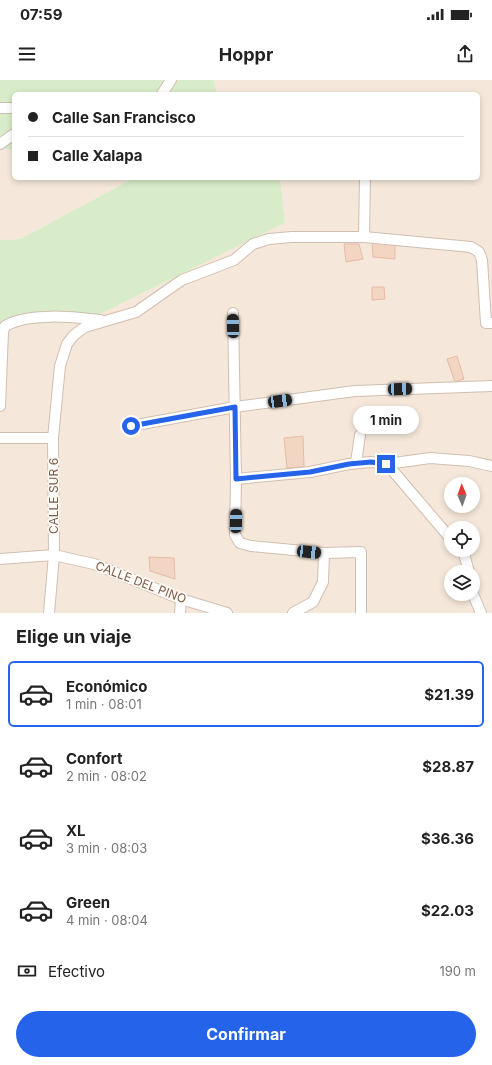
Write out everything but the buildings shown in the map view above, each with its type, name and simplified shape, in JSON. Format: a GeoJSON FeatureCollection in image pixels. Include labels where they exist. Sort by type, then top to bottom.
{"type":"FeatureCollection","features":[{"type":"Feature","properties":{"kind":"street"},"geometry":{"type":"LineString","coordinates":[[163,92],[171,80]]}},
{"type":"Feature","properties":{"kind":"street"},"geometry":{"type":"LineString","coordinates":[[0,108],[12,108]]}},
{"type":"Feature","properties":{"kind":"street"},"geometry":{"type":"LineString","coordinates":[[0,144],[12,135]]}},
{"type":"Feature","properties":{"kind":"street"},"geometry":{"type":"LineString","coordinates":[[364,237],[365,180]]}},
{"type":"Feature","properties":{"kind":"street"},"geometry":{"type":"LineString","coordinates":[[0,406],[3,332],[5,326],[10,323],[45,317],[107,320],[136,312],[182,280],[234,260],[253,244],[269,239],[292,237],[364,237],[471,246],[479,252],[482,260],[489,323]]}},
{"type":"Feature","properties":{"kind":"street"},"geometry":{"type":"LineString","coordinates":[[233,313],[236,535],[240,543],[251,546],[324,553],[361,552],[361,613]]}},
{"type":"Feature","properties":{"kind":"street","name":"CALLE SUR 6"},"geometry":{"type":"LineString","coordinates":[[48,613],[54,555],[53,438],[60,366],[67,344],[74,335],[85,327],[107,320]]}},
{"type":"Feature","properties":{"kind":"street"},"geometry":{"type":"LineString","coordinates":[[131,426],[235,407],[355,391],[492,386]]}},
{"type":"Feature","properties":{"kind":"street"},"geometry":{"type":"LineString","coordinates":[[356,463],[360,435]]}},
{"type":"Feature","properties":{"kind":"street"},"geometry":{"type":"LineString","coordinates":[[0,438],[53,438]]}},
{"type":"Feature","properties":{"kind":"street"},"geometry":{"type":"LineString","coordinates":[[236,479],[310,472],[356,463],[371,462],[386,464],[430,458],[492,466]]}},
{"type":"Feature","properties":{"kind":"street"},"geometry":{"type":"LineString","coordinates":[[386,464],[444,531]]}},
{"type":"Feature","properties":{"kind":"street"},"geometry":{"type":"LineString","coordinates":[[293,613],[314,602],[323,582],[324,553]]}},
{"type":"Feature","properties":{"kind":"street","name":"CALLE DEL PINO"},"geometry":{"type":"LineString","coordinates":[[0,559],[54,555],[94,564],[181,599],[227,613]]}},
{"type":"Feature","properties":{"kind":"street"},"geometry":{"type":"LineString","coordinates":[[180,613],[181,599]]}},
{"type":"Feature","properties":{"kind":"street"},"geometry":{"type":"LineString","coordinates":[[476,601],[481,613]]}},
{"type":"Feature","properties":{"kind":"shaded area"},"geometry":{"type":"Polygon","coordinates":[[[0,80],[492,80],[492,613],[0,613],[0,326],[86,321],[285,223],[280,180],[480,180],[480,92],[12,92],[12,180],[130,180],[20,239],[0,240],[0,80]]]}},
{"type":"Feature","properties":{"kind":"green space"},"geometry":{"type":"Polygon","coordinates":[[[0,80],[213,80],[216,92],[12,92],[12,151],[0,148],[0,80]]]}},
{"type":"Feature","properties":{"kind":"green space"},"geometry":{"type":"Polygon","coordinates":[[[130,180],[280,180],[285,223],[86,321],[0,326],[0,240],[20,239],[130,180]]]}},
{"type":"Feature","properties":{"kind":"route"},"geometry":{"type":"LineString","coordinates":[[131,426],[235,407],[236,479],[310,472],[349,464],[371,462],[386,464]]}}]}
